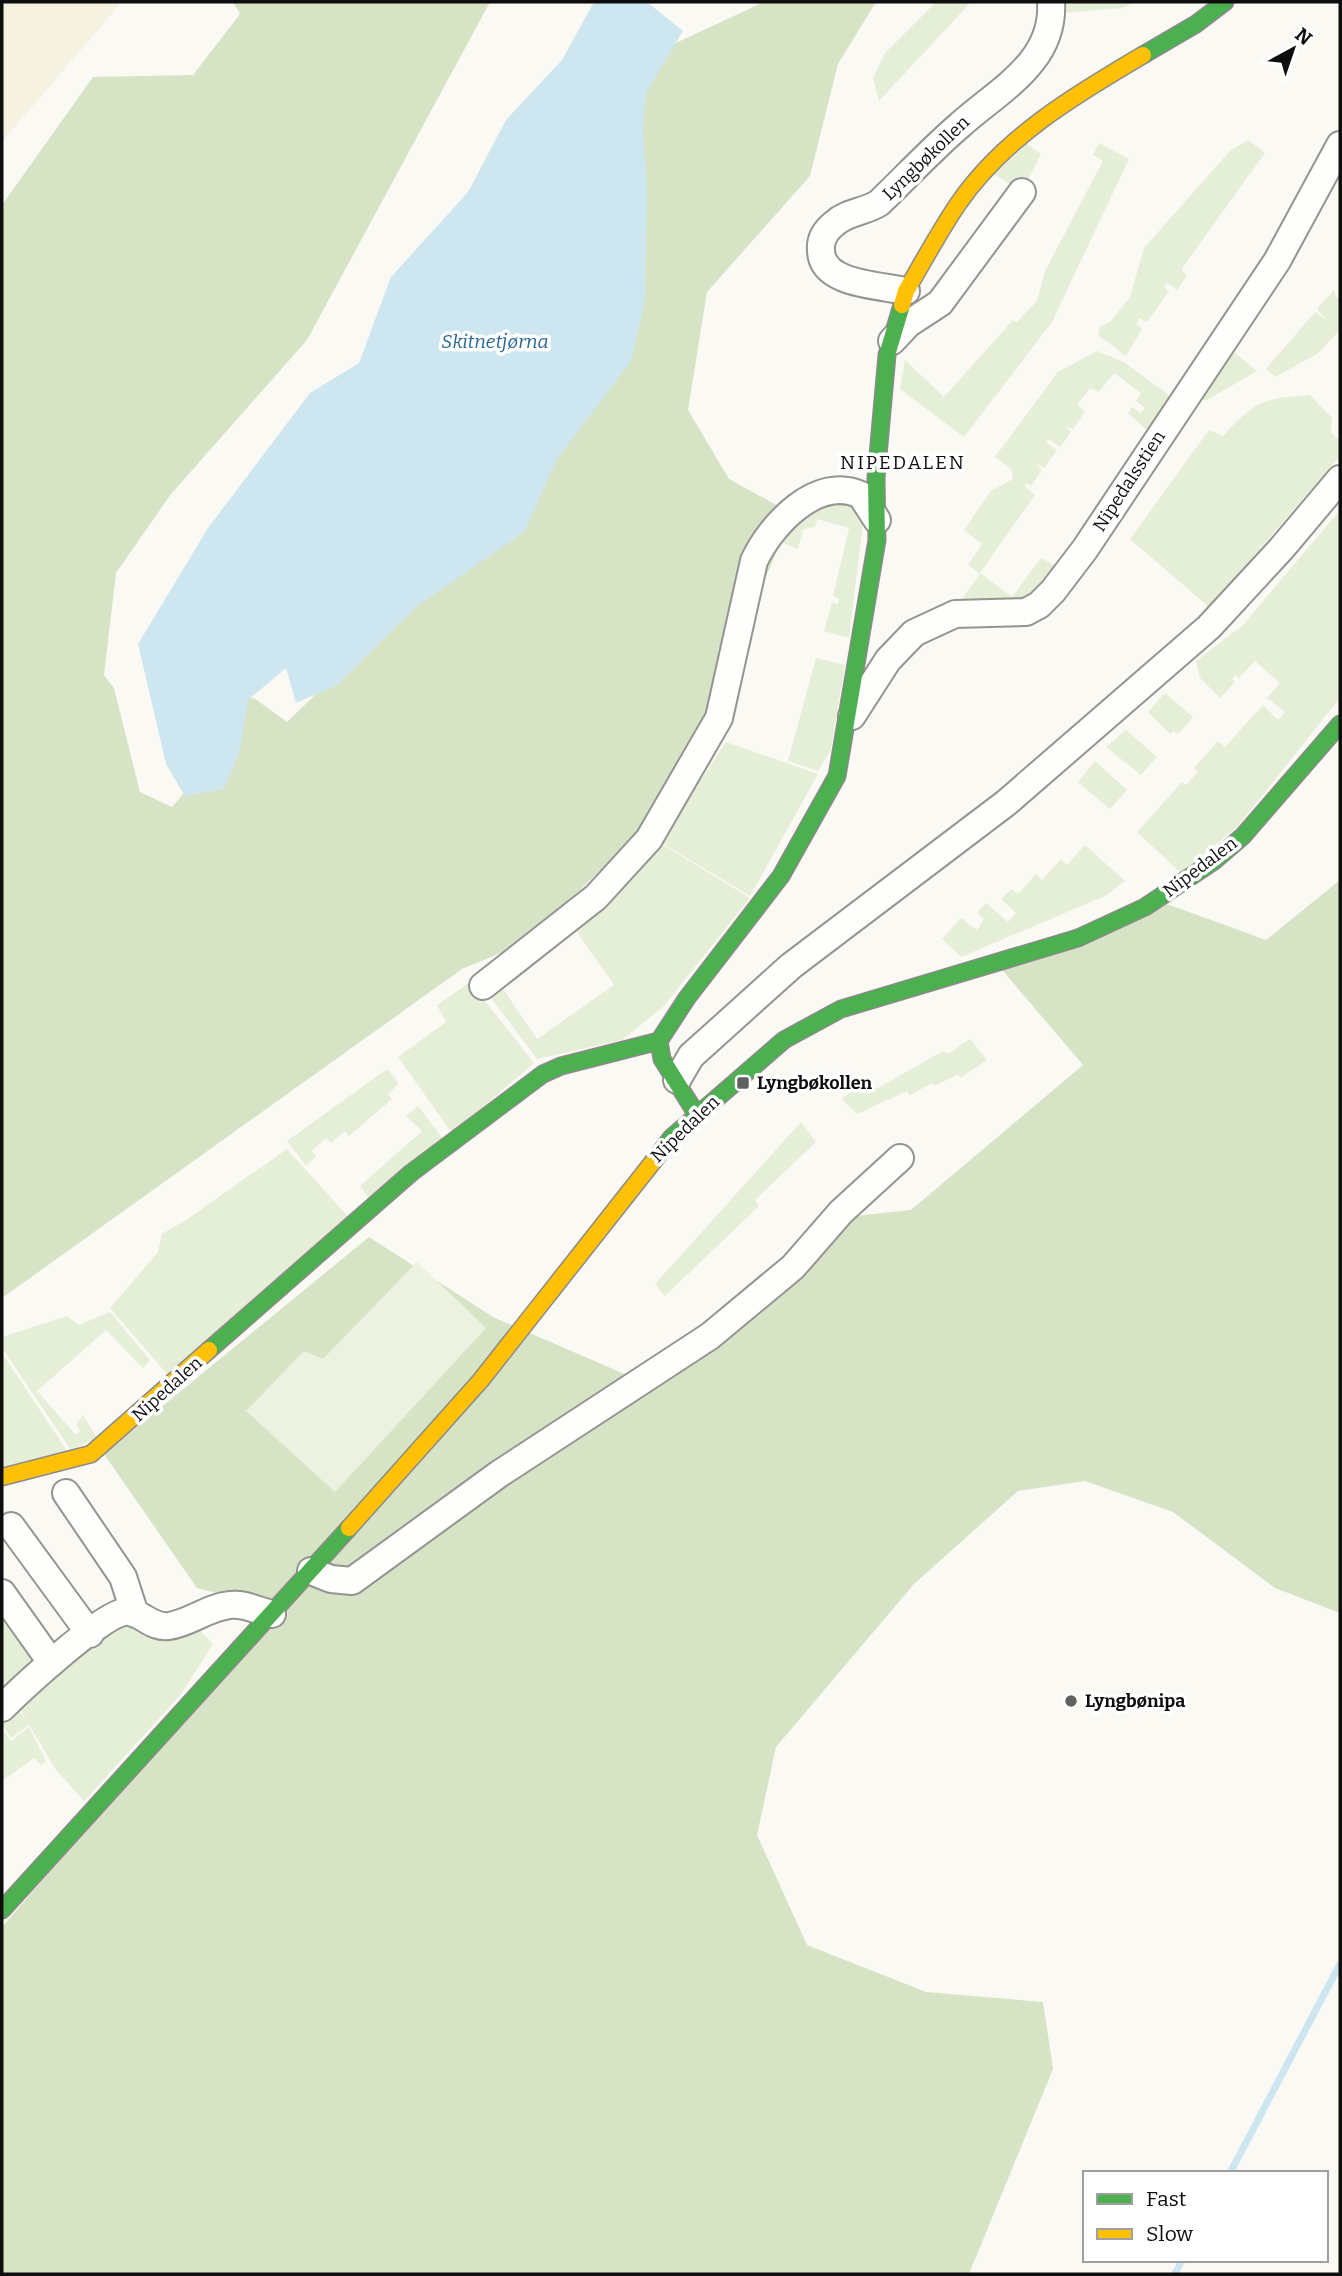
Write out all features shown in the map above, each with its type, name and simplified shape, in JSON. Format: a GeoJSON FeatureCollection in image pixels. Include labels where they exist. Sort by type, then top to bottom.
{"type":"FeatureCollection","features":[{"type":"Feature","properties":{"kind":"street","name":"Lyngbøkollen"},"geometry":{"type":"LineString","coordinates":[[906,291],[845,278],[826,268],[821,258],[821,244],[825,232],[836,221],[868,211],[879,203],[957,127],[1017,79],[1039,52],[1048,34],[1051,2]]}},
{"type":"Feature","properties":{"kind":"street"},"geometry":{"type":"LineString","coordinates":[[696,1115],[662,1059],[659,1041],[687,998],[781,876],[837,776],[872,571],[877,520],[876,478],[889,345],[906,291],[959,203],[1000,155],[1068,99],[1196,24],[1225,2]]}},
{"type":"Feature","properties":{"kind":"street","name":"Nipedalsstien"},"geometry":{"type":"LineString","coordinates":[[848,722],[888,660],[914,633],[956,614],[1026,612],[1053,591],[1085,549],[1277,261],[1340,145]]}},
{"type":"Feature","properties":{"kind":"street"},"geometry":{"type":"LineString","coordinates":[[889,345],[908,324],[940,303],[1022,192]]}},
{"type":"Feature","properties":{"kind":"street"},"geometry":{"type":"LineString","coordinates":[[677,1080],[691,1056],[790,967],[996,811],[1209,626],[1272,559],[1340,479]]}},
{"type":"Feature","properties":{"kind":"street"},"geometry":{"type":"LineString","coordinates":[[483,986],[596,897],[649,839],[719,718],[754,561],[763,542],[776,525],[807,501],[841,490],[861,495],[877,520]]}},
{"type":"Feature","properties":{"kind":"street","name":"Nipedalen"},"geometry":{"type":"LineString","coordinates":[[2,1910],[312,1571],[481,1380],[649,1163],[696,1115],[784,1040],[813,1021],[862,1002],[1078,938],[1145,907],[1214,861],[1243,836],[1340,724]]}},
{"type":"Feature","properties":{"kind":"street","name":"Nipedalen"},"geometry":{"type":"LineString","coordinates":[[2,1477],[91,1454],[411,1173],[543,1074],[561,1066],[659,1041]]}},
{"type":"Feature","properties":{"kind":"street"},"geometry":{"type":"LineString","coordinates":[[312,1571],[331,1579],[352,1581],[499,1474],[709,1336],[793,1267],[841,1212],[900,1158]]}},
{"type":"Feature","properties":{"kind":"street"},"geometry":{"type":"LineString","coordinates":[[66,1493],[123,1577],[135,1614]]}},
{"type":"Feature","properties":{"kind":"street"},"geometry":{"type":"LineString","coordinates":[[11,1526],[90,1634]]}},
{"type":"Feature","properties":{"kind":"street"},"geometry":{"type":"LineString","coordinates":[[2,1593],[51,1662]]}},
{"type":"Feature","properties":{"kind":"street"},"geometry":{"type":"LineString","coordinates":[[2,1708],[51,1662],[113,1616],[125,1612],[159,1626],[171,1626],[230,1605],[272,1614]]}},
{"type":"Feature","properties":{"kind":"shaded area"},"geometry":{"type":"Polygon","coordinates":[[[2,2],[122,2],[2,142],[2,2]]]}},
{"type":"Feature","properties":{"kind":"green space"},"geometry":{"type":"Polygon","coordinates":[[[233,2],[490,2],[307,340],[171,494],[116,573],[104,675],[114,688],[140,792],[172,807],[216,755],[229,697],[254,698],[287,722],[409,604],[624,67],[764,2],[876,2],[838,64],[810,176],[707,292],[688,410],[729,479],[793,514],[758,595],[710,764],[525,943],[462,969],[2,1298],[2,205],[93,77],[193,75],[240,14],[233,2]]]}},
{"type":"Feature","properties":{"kind":"green space"},"geometry":{"type":"Polygon","coordinates":[[[936,2],[971,2],[879,101],[873,78],[885,53],[936,2]]]}},
{"type":"Feature","properties":{"kind":"green space"},"geometry":{"type":"Polygon","coordinates":[[[1059,2],[1134,2],[1123,8],[1059,13],[1059,2]]]}},
{"type":"Feature","properties":{"kind":"green space"},"geometry":{"type":"Polygon","coordinates":[[[1248,140],[1265,153],[1181,270],[1187,275],[1177,290],[1167,283],[1164,287],[1169,291],[1147,322],[1140,318],[1136,324],[1142,329],[1126,356],[1098,335],[1100,327],[1110,322],[1130,297],[1144,248],[1230,151],[1248,140]]]}},
{"type":"Feature","properties":{"kind":"green space"},"geometry":{"type":"Polygon","coordinates":[[[1099,143],[1129,159],[1052,322],[964,437],[900,389],[905,360],[944,397],[1013,320],[1017,322],[1037,301],[1045,271],[1103,161],[1093,155],[1099,143]]]}},
{"type":"Feature","properties":{"kind":"green space"},"geometry":{"type":"Polygon","coordinates":[[[1027,144],[1041,154],[1024,187],[1017,189],[994,174],[1027,144]]]}},
{"type":"Feature","properties":{"kind":"green space"},"geometry":{"type":"Polygon","coordinates":[[[1334,290],[1336,297],[1340,298],[1340,330],[1317,354],[1275,377],[1266,369],[1315,312],[1326,320],[1317,309],[1334,290]]]}},
{"type":"Feature","properties":{"kind":"green space"},"geometry":{"type":"Polygon","coordinates":[[[1227,346],[1257,371],[1205,401],[1196,395],[1227,346]]]}},
{"type":"Feature","properties":{"kind":"green space"},"geometry":{"type":"Polygon","coordinates":[[[1097,351],[1124,362],[1174,399],[1150,433],[1128,413],[1132,407],[1140,413],[1145,408],[1136,401],[1141,393],[1114,373],[1099,392],[1090,388],[1077,405],[1085,411],[1073,429],[1064,426],[1071,432],[1060,447],[1049,439],[1046,442],[1057,450],[1044,468],[1035,462],[1042,470],[1031,486],[1027,483],[1024,486],[1035,495],[980,573],[1012,597],[1041,558],[1061,569],[1019,606],[958,605],[980,574],[968,565],[982,544],[964,530],[991,491],[1013,479],[1011,469],[995,457],[1058,372],[1097,351]]]}},
{"type":"Feature","properties":{"kind":"green space"},"geometry":{"type":"Polygon","coordinates":[[[1310,395],[1332,418],[1331,432],[1340,441],[1340,456],[1209,607],[1130,539],[1209,430],[1223,436],[1252,408],[1271,400],[1310,395]]]}},
{"type":"Feature","properties":{"kind":"green space"},"geometry":{"type":"Polygon","coordinates":[[[830,505],[853,506],[864,514],[849,638],[824,631],[832,603],[838,604],[839,599],[833,596],[849,528],[817,519],[815,527],[803,529],[798,549],[775,540],[788,526],[830,505]]]}},
{"type":"Feature","properties":{"kind":"green space"},"geometry":{"type":"Polygon","coordinates":[[[1340,510],[1340,698],[1237,827],[1181,873],[1137,832],[1182,782],[1186,785],[1198,772],[1194,768],[1218,741],[1225,747],[1263,705],[1278,720],[1285,712],[1267,698],[1280,683],[1255,661],[1239,678],[1235,675],[1232,679],[1235,682],[1220,698],[1200,678],[1196,661],[1243,625],[1340,510]]]}},
{"type":"Feature","properties":{"kind":"green space"},"geometry":{"type":"Polygon","coordinates":[[[816,658],[845,665],[831,750],[818,771],[788,761],[816,658]]]}},
{"type":"Feature","properties":{"kind":"green space"},"geometry":{"type":"Polygon","coordinates":[[[1165,693],[1193,717],[1178,734],[1173,731],[1170,734],[1148,712],[1165,693]]]}},
{"type":"Feature","properties":{"kind":"green space"},"geometry":{"type":"Polygon","coordinates":[[[1126,730],[1157,757],[1141,775],[1106,747],[1126,730]]]}},
{"type":"Feature","properties":{"kind":"green space"},"geometry":{"type":"Polygon","coordinates":[[[726,742],[818,774],[750,896],[660,842],[726,742]]]}},
{"type":"Feature","properties":{"kind":"green space"},"geometry":{"type":"Polygon","coordinates":[[[1095,761],[1127,790],[1110,809],[1078,782],[1095,761]]]}},
{"type":"Feature","properties":{"kind":"green space"},"geometry":{"type":"Polygon","coordinates":[[[660,843],[750,898],[663,1007],[622,1040],[537,1059],[492,999],[503,989],[537,1039],[614,985],[575,929],[628,881],[660,843]]]}},
{"type":"Feature","properties":{"kind":"green space"},"geometry":{"type":"Polygon","coordinates":[[[1085,845],[1125,881],[1105,896],[961,957],[942,939],[961,918],[977,930],[984,919],[977,913],[986,903],[1008,922],[1016,913],[1001,899],[1011,889],[1018,894],[1036,874],[1042,880],[1061,859],[1067,865],[1085,845]]]}},
{"type":"Feature","properties":{"kind":"green space"},"geometry":{"type":"Polygon","coordinates":[[[1340,880],[1340,1613],[1275,1588],[1173,1512],[1085,1481],[1018,1491],[914,1584],[776,1747],[757,1835],[807,1945],[926,1992],[1043,2002],[1053,2069],[969,2274],[2,2274],[2,1927],[275,1608],[197,1588],[104,1454],[369,1237],[493,1317],[629,1376],[740,1330],[836,1218],[911,1210],[1083,1065],[992,958],[1156,900],[1266,940],[1340,880]]]}},
{"type":"Feature","properties":{"kind":"green space"},"geometry":{"type":"Polygon","coordinates":[[[470,982],[534,1063],[452,1133],[398,1057],[446,1022],[437,1005],[470,982]]]}},
{"type":"Feature","properties":{"kind":"green space"},"geometry":{"type":"Polygon","coordinates":[[[970,1039],[987,1060],[960,1078],[958,1074],[935,1086],[932,1083],[910,1095],[907,1091],[857,1114],[842,1099],[852,1091],[878,1088],[943,1051],[948,1054],[970,1039]]]}},
{"type":"Feature","properties":{"kind":"green space"},"geometry":{"type":"Polygon","coordinates":[[[387,1069],[399,1083],[388,1094],[392,1099],[349,1136],[345,1131],[331,1143],[326,1138],[312,1151],[316,1157],[306,1166],[287,1141],[387,1069]]]}},
{"type":"Feature","properties":{"kind":"green space"},"geometry":{"type":"Polygon","coordinates":[[[418,1106],[443,1139],[372,1202],[360,1186],[422,1131],[406,1116],[418,1106]]]}},
{"type":"Feature","properties":{"kind":"green space"},"geometry":{"type":"Polygon","coordinates":[[[801,1122],[816,1142],[755,1200],[759,1206],[665,1296],[655,1284],[801,1122]]]}},
{"type":"Feature","properties":{"kind":"green space"},"geometry":{"type":"Polygon","coordinates":[[[287,1149],[351,1220],[167,1374],[110,1308],[158,1252],[162,1234],[287,1149]]]}},
{"type":"Feature","properties":{"kind":"green space"},"geometry":{"type":"Polygon","coordinates":[[[417,1262],[486,1328],[335,1492],[246,1411],[304,1351],[323,1359],[417,1262]]]}},
{"type":"Feature","properties":{"kind":"green space"},"geometry":{"type":"Polygon","coordinates":[[[110,1312],[150,1360],[143,1368],[106,1330],[37,1391],[76,1435],[81,1431],[76,1425],[83,1415],[97,1438],[71,1450],[2,1348],[2,1337],[67,1316],[79,1325],[110,1312]]]}},
{"type":"Feature","properties":{"kind":"green space"},"geometry":{"type":"Polygon","coordinates":[[[2,1353],[69,1454],[2,1471],[2,1353]]]}},
{"type":"Feature","properties":{"kind":"green space"},"geometry":{"type":"Polygon","coordinates":[[[2,1608],[42,1666],[2,1699],[2,1608]]]}},
{"type":"Feature","properties":{"kind":"green space"},"geometry":{"type":"Polygon","coordinates":[[[126,1623],[198,1628],[213,1644],[182,1693],[84,1801],[56,1770],[16,1703],[39,1679],[126,1623]]]}},
{"type":"Feature","properties":{"kind":"green space"},"geometry":{"type":"Polygon","coordinates":[[[14,1703],[29,1725],[11,1738],[2,1725],[2,1716],[14,1703]]]}},
{"type":"Feature","properties":{"kind":"green space"},"geometry":{"type":"Polygon","coordinates":[[[29,1727],[46,1761],[41,1765],[34,1758],[2,1781],[2,1729],[11,1741],[29,1727]]]}},
{"type":"Feature","properties":{"kind":"water","name":"Skitnetjørna"},"geometry":{"type":"Polygon","coordinates":[[[594,2],[647,2],[683,31],[646,93],[643,131],[647,188],[645,300],[631,361],[557,459],[524,532],[416,607],[337,685],[296,703],[286,668],[248,700],[239,753],[224,789],[185,796],[166,764],[138,644],[208,528],[310,393],[359,363],[391,277],[468,192],[506,120],[562,60],[594,2]]]}},
{"type":"Feature","properties":{"kind":"waterway"},"geometry":{"type":"LineString","coordinates":[[1231,2171],[1340,1964]]}},
{"type":"Feature","properties":{"kind":"waterway"},"geometry":{"type":"LineString","coordinates":[[1175,2274],[1181,2262]]}},
{"type":"Feature","properties":{"kind":"traffic: fast"},"geometry":{"type":"LineString","coordinates":[[1143,55],[1196,24],[1225,2]]}},
{"type":"Feature","properties":{"kind":"traffic: fast"},"geometry":{"type":"LineString","coordinates":[[697,1115],[662,1059],[659,1041],[687,998],[781,876],[837,776],[877,540],[876,478],[887,355],[902,305]]}},
{"type":"Feature","properties":{"kind":"traffic: fast"},"geometry":{"type":"LineString","coordinates":[[656,1158],[671,1138],[784,1040],[841,1009],[1078,938],[1145,907],[1214,861],[1243,836],[1340,724]]}},
{"type":"Feature","properties":{"kind":"traffic: fast"},"geometry":{"type":"LineString","coordinates":[[209,1350],[411,1173],[543,1074],[561,1066],[659,1041]]}},
{"type":"Feature","properties":{"kind":"traffic: fast"},"geometry":{"type":"LineString","coordinates":[[2,1910],[349,1528]]}},
{"type":"Feature","properties":{"kind":"traffic: slow"},"geometry":{"type":"LineString","coordinates":[[902,305],[906,291],[958,204],[997,158],[1042,119],[1143,55]]}},
{"type":"Feature","properties":{"kind":"traffic: slow"},"geometry":{"type":"LineString","coordinates":[[349,1528],[481,1380],[656,1158]]}},
{"type":"Feature","properties":{"kind":"traffic: slow"},"geometry":{"type":"LineString","coordinates":[[2,1477],[91,1454],[209,1350]]}},
{"type":"Feature","properties":{"kind":"place","name":"Lyngbøkollen"},"geometry":{"type":"Point","coordinates":[743,1083]}},
{"type":"Feature","properties":{"kind":"place","name":"Lyngbønipa"},"geometry":{"type":"Point","coordinates":[1071,1701]}},
{"type":"Feature","properties":{"kind":"district","name":"NIPEDALEN"},"geometry":{"type":"Point","coordinates":[903,462]}}]}
